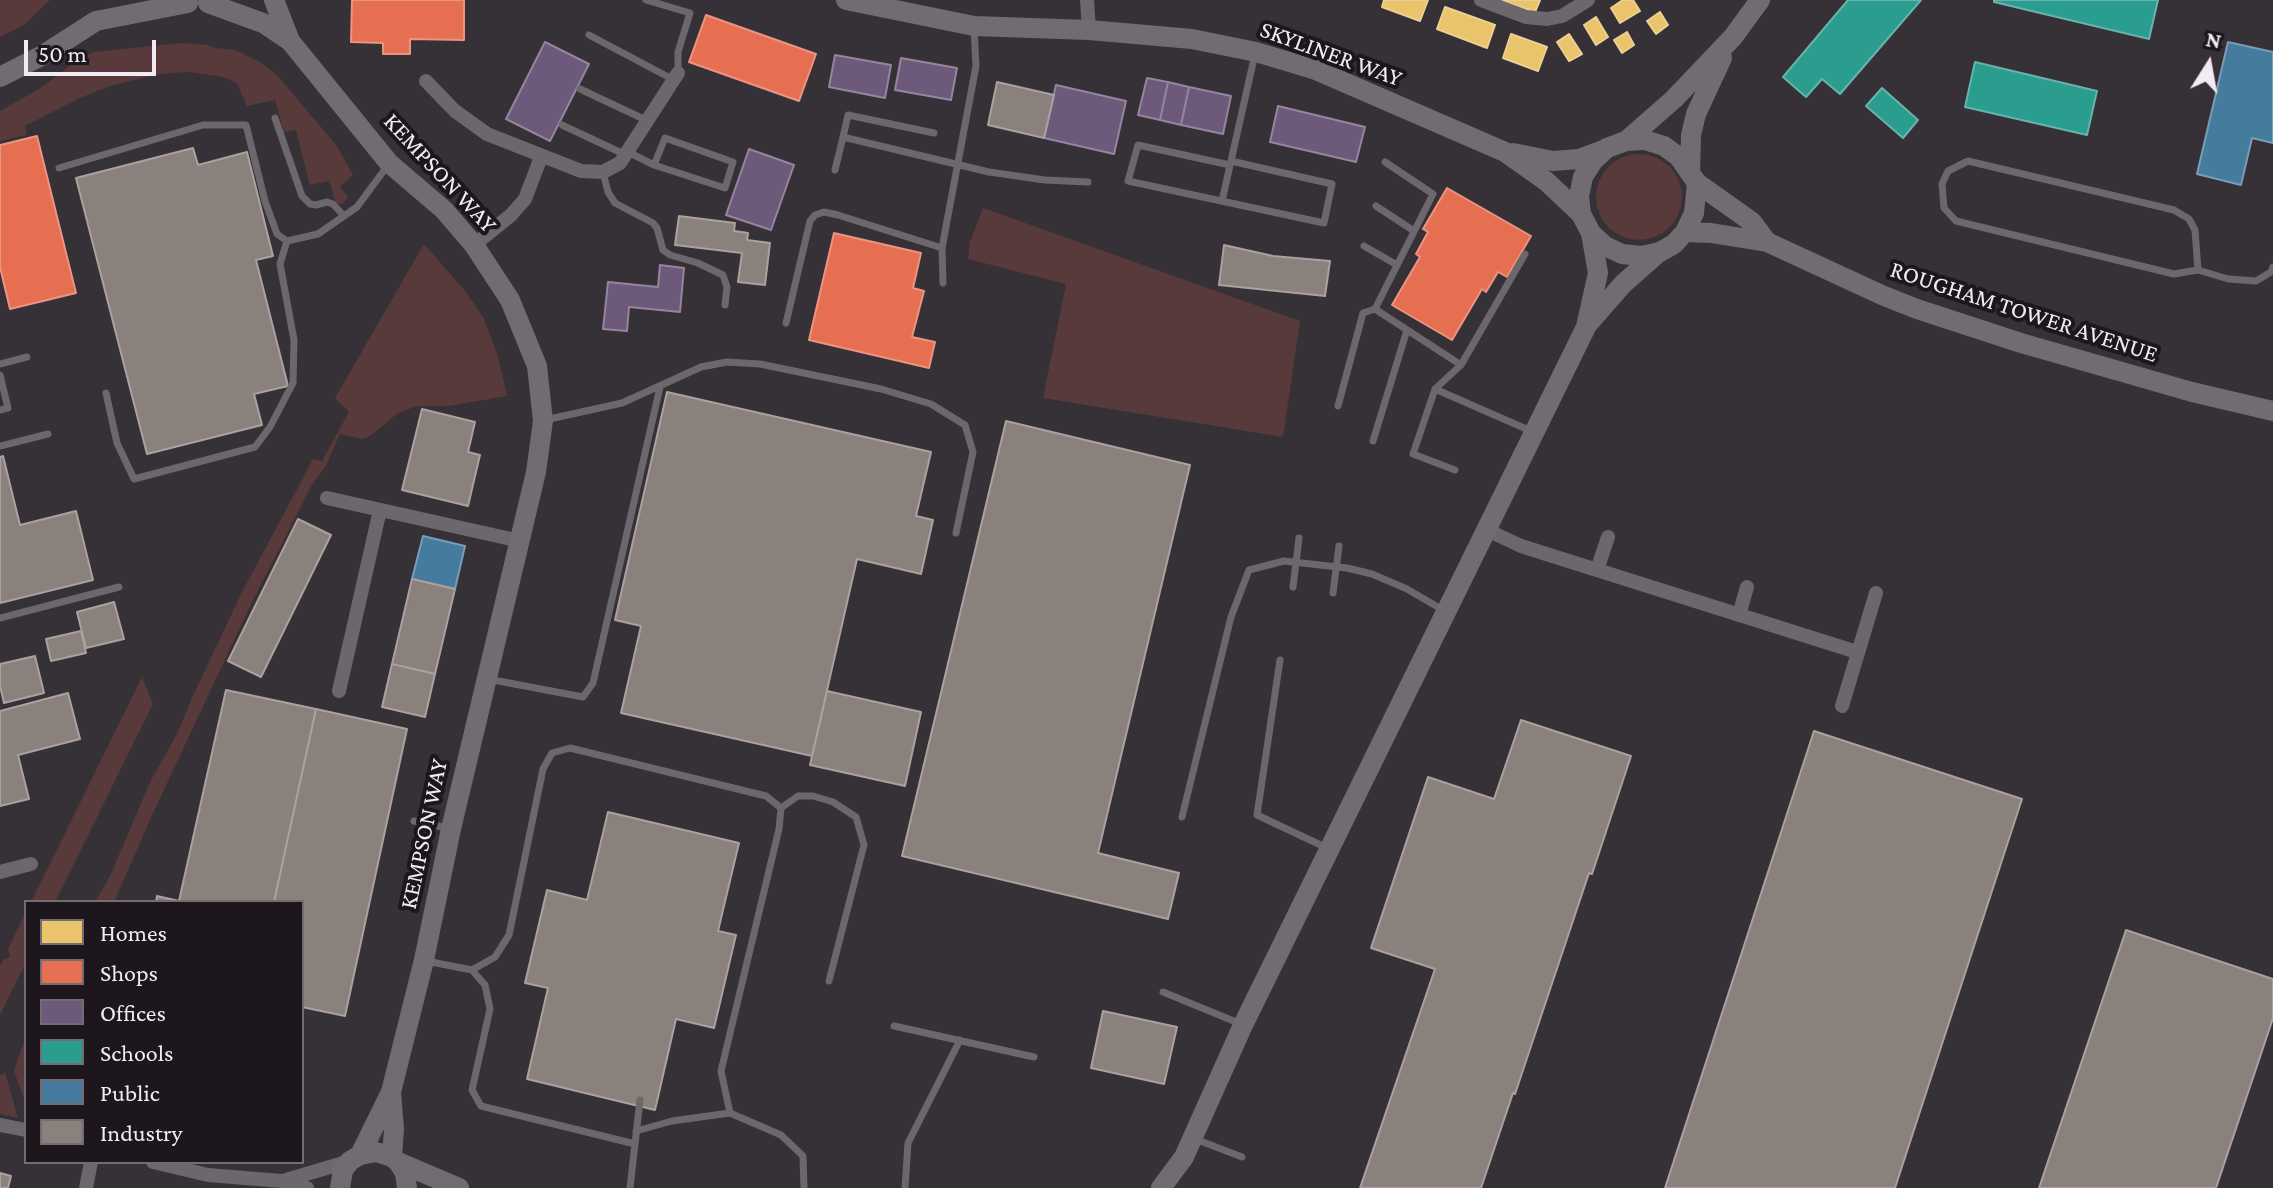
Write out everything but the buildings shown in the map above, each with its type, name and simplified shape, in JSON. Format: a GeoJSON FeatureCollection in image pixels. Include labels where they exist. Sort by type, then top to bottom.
{"type":"FeatureCollection","features":[{"type":"Feature","properties":{"kind":"street"},"geometry":{"type":"LineString","coordinates":[[96,21],[107,0]]}},
{"type":"Feature","properties":{"kind":"street","name":"KEMPSON WAY"},"geometry":{"type":"LineString","coordinates":[[274,0],[290,41]]}},
{"type":"Feature","properties":{"kind":"street","name":"SKYLINER WAY"},"geometry":{"type":"LineString","coordinates":[[846,0],[974,26],[1089,30],[1192,39],[1256,52],[1316,70],[1505,152],[1546,181],[1581,214]]}},
{"type":"Feature","properties":{"kind":"street"},"geometry":{"type":"LineString","coordinates":[[1087,0],[1089,30]]}},
{"type":"Feature","properties":{"kind":"street"},"geometry":{"type":"LineString","coordinates":[[1481,0],[1526,17],[1547,19],[1562,16],[1588,0]]}},
{"type":"Feature","properties":{"kind":"street"},"geometry":{"type":"LineString","coordinates":[[1586,327],[1598,273],[1591,233],[1581,214],[1579,196],[1583,177],[1593,161],[1674,99],[1733,37],[1760,0]]}},
{"type":"Feature","properties":{"kind":"street"},"geometry":{"type":"LineString","coordinates":[[0,77],[43,55],[96,21],[198,2]]}},
{"type":"Feature","properties":{"kind":"street","name":"KEMPSON WAY"},"geometry":{"type":"LineString","coordinates":[[198,2],[263,23],[290,41],[389,163],[444,210],[474,245],[510,300],[537,366],[543,421],[536,472],[451,829],[424,960],[391,1092],[355,1158],[343,1170],[340,1188]]}},
{"type":"Feature","properties":{"kind":"street"},"geometry":{"type":"LineString","coordinates":[[1161,1188],[1188,1148],[1243,1025],[1586,327],[1623,284],[1685,232],[1694,213],[1691,135],[1696,114],[1733,37]]}},
{"type":"Feature","properties":{"kind":"street"},"geometry":{"type":"LineString","coordinates":[[426,81],[455,111],[487,134],[581,171],[603,172],[620,163],[676,76]]}},
{"type":"Feature","properties":{"kind":"street"},"geometry":{"type":"LineString","coordinates":[[1617,145],[1645,140],[1664,146],[1679,157],[1694,178]]}},
{"type":"Feature","properties":{"kind":"street","name":"SKYLINER WAY"},"geometry":{"type":"LineString","coordinates":[[1505,152],[1553,161],[1579,159],[1617,145]]}},
{"type":"Feature","properties":{"kind":"street"},"geometry":{"type":"LineString","coordinates":[[474,245],[511,215],[525,199],[541,157]]}},
{"type":"Feature","properties":{"kind":"street","name":"ROUGHAM TOWER AVENUE"},"geometry":{"type":"LineString","coordinates":[[1694,178],[1752,222],[1767,242]]}},
{"type":"Feature","properties":{"kind":"street","name":"ROUGHAM TOWER AVENUE"},"geometry":{"type":"LineString","coordinates":[[1685,232],[1767,242],[1932,314],[2192,392],[2273,411]]}},
{"type":"Feature","properties":{"kind":"street"},"geometry":{"type":"LineString","coordinates":[[1591,233],[1605,246],[1622,254],[1641,256],[1660,252]]}},
{"type":"Feature","properties":{"kind":"street"},"geometry":{"type":"LineString","coordinates":[[327,498],[520,541]]}},
{"type":"Feature","properties":{"kind":"street"},"geometry":{"type":"LineString","coordinates":[[339,691],[380,510]]}},
{"type":"Feature","properties":{"kind":"street"},"geometry":{"type":"LineString","coordinates":[[1487,530],[1521,546],[1857,652]]}},
{"type":"Feature","properties":{"kind":"street"},"geometry":{"type":"LineString","coordinates":[[1597,570],[1608,537]]}},
{"type":"Feature","properties":{"kind":"street"},"geometry":{"type":"LineString","coordinates":[[1739,615],[1747,587]]}},
{"type":"Feature","properties":{"kind":"street"},"geometry":{"type":"LineString","coordinates":[[1842,706],[1876,593]]}},
{"type":"Feature","properties":{"kind":"street"},"geometry":{"type":"LineString","coordinates":[[0,872],[31,864]]}},
{"type":"Feature","properties":{"kind":"street","name":"KEMPSON WAY"},"geometry":{"type":"LineString","coordinates":[[391,1092],[395,1160]]}},
{"type":"Feature","properties":{"kind":"street"},"geometry":{"type":"LineString","coordinates":[[1,1125],[24,1130]]}},
{"type":"Feature","properties":{"kind":"street"},"geometry":{"type":"LineString","coordinates":[[1178,1188],[1188,1148]]}},
{"type":"Feature","properties":{"kind":"street"},"geometry":{"type":"LineString","coordinates":[[282,1181],[376,1152],[459,1188]]}},
{"type":"Feature","properties":{"kind":"street"},"geometry":{"type":"LineString","coordinates":[[395,1160],[405,1173],[407,1188]]}},
{"type":"Feature","properties":{"kind":"street"},"geometry":{"type":"LineString","coordinates":[[86,1188],[91,1164]]}},
{"type":"Feature","properties":{"kind":"street"},"geometry":{"type":"LineString","coordinates":[[161,1164],[208,1175],[282,1181],[307,1188]]}},
{"type":"Feature","properties":{"kind":"lane"},"geometry":{"type":"LineString","coordinates":[[589,35],[676,76],[678,52],[690,13],[646,0]]}},
{"type":"Feature","properties":{"kind":"lane"},"geometry":{"type":"LineString","coordinates":[[943,283],[942,248],[976,66],[974,26]]}},
{"type":"Feature","properties":{"kind":"lane"},"geometry":{"type":"LineString","coordinates":[[1222,201],[1256,52]]}},
{"type":"Feature","properties":{"kind":"lane"},"geometry":{"type":"LineString","coordinates":[[580,89],[648,121]]}},
{"type":"Feature","properties":{"kind":"lane"},"geometry":{"type":"LineString","coordinates":[[835,170],[848,115],[934,133]]}},
{"type":"Feature","properties":{"kind":"lane"},"geometry":{"type":"LineString","coordinates":[[275,118],[302,196],[310,204],[333,204],[344,216]]}},
{"type":"Feature","properties":{"kind":"lane"},"geometry":{"type":"LineString","coordinates":[[59,168],[203,125],[246,125],[265,201],[277,234],[287,241],[318,234],[357,207],[389,163]]}},
{"type":"Feature","properties":{"kind":"lane"},"geometry":{"type":"LineString","coordinates":[[562,125],[654,165],[725,188],[733,162],[665,138],[654,165]]}},
{"type":"Feature","properties":{"kind":"lane"},"geometry":{"type":"LineString","coordinates":[[843,137],[989,172],[1088,182]]}},
{"type":"Feature","properties":{"kind":"lane"},"geometry":{"type":"LineString","coordinates":[[1138,145],[1332,184],[1324,223],[1222,201],[1128,181],[1138,145]]}},
{"type":"Feature","properties":{"kind":"lane"},"geometry":{"type":"LineString","coordinates":[[2198,270],[2195,230],[2189,219],[2174,210],[1968,161],[1948,171],[1942,184],[1944,208],[1956,221],[2174,274],[2198,270],[2228,279],[2256,281],[2272,271]]}},
{"type":"Feature","properties":{"kind":"lane"},"geometry":{"type":"LineString","coordinates":[[1338,406],[1363,313],[1375,309],[1433,194],[1385,162]]}},
{"type":"Feature","properties":{"kind":"lane"},"geometry":{"type":"LineString","coordinates":[[603,172],[608,192],[615,203],[653,223],[663,250],[723,275],[727,287],[725,305]]}},
{"type":"Feature","properties":{"kind":"lane"},"geometry":{"type":"LineString","coordinates":[[1376,206],[1414,231]]}},
{"type":"Feature","properties":{"kind":"lane"},"geometry":{"type":"LineString","coordinates":[[786,323],[810,221],[815,215],[824,212],[838,215],[942,248]]}},
{"type":"Feature","properties":{"kind":"lane"},"geometry":{"type":"LineString","coordinates":[[106,393],[117,443],[134,479],[255,447],[270,427],[293,383],[294,340],[280,264],[287,241]]}},
{"type":"Feature","properties":{"kind":"lane"},"geometry":{"type":"LineString","coordinates":[[1364,246],[1397,265]]}},
{"type":"Feature","properties":{"kind":"lane"},"geometry":{"type":"LineString","coordinates":[[1455,470],[1413,454],[1435,389],[1461,365],[1525,254]]}},
{"type":"Feature","properties":{"kind":"lane"},"geometry":{"type":"LineString","coordinates":[[1375,309],[1461,365]]}},
{"type":"Feature","properties":{"kind":"lane"},"geometry":{"type":"LineString","coordinates":[[1373,441],[1407,330]]}},
{"type":"Feature","properties":{"kind":"lane"},"geometry":{"type":"LineString","coordinates":[[0,364],[27,357]]}},
{"type":"Feature","properties":{"kind":"lane"},"geometry":{"type":"LineString","coordinates":[[543,421],[622,403],[701,367],[727,362],[760,364],[881,389],[931,404],[965,425],[973,452],[956,533]]}},
{"type":"Feature","properties":{"kind":"lane"},"geometry":{"type":"LineString","coordinates":[[0,375],[8,408],[0,410]]}},
{"type":"Feature","properties":{"kind":"lane"},"geometry":{"type":"LineString","coordinates":[[486,678],[583,697],[593,683],[660,387]]}},
{"type":"Feature","properties":{"kind":"lane"},"geometry":{"type":"LineString","coordinates":[[1435,389],[1533,432]]}},
{"type":"Feature","properties":{"kind":"lane"},"geometry":{"type":"LineString","coordinates":[[0,446],[48,434]]}},
{"type":"Feature","properties":{"kind":"lane"},"geometry":{"type":"LineString","coordinates":[[1293,587],[1299,538]]}},
{"type":"Feature","properties":{"kind":"lane"},"geometry":{"type":"LineString","coordinates":[[1333,593],[1339,546]]}},
{"type":"Feature","properties":{"kind":"lane"},"geometry":{"type":"LineString","coordinates":[[1182,817],[1231,617],[1249,570],[1284,561],[1372,574],[1407,589],[1445,611]]}},
{"type":"Feature","properties":{"kind":"lane"},"geometry":{"type":"LineString","coordinates":[[0,618],[119,587]]}},
{"type":"Feature","properties":{"kind":"lane"},"geometry":{"type":"LineString","coordinates":[[1280,660],[1257,815],[1329,849]]}},
{"type":"Feature","properties":{"kind":"lane"},"geometry":{"type":"LineString","coordinates":[[472,970],[495,957],[509,935],[543,769],[552,753],[570,748],[766,796],[781,808]]}},
{"type":"Feature","properties":{"kind":"lane"},"geometry":{"type":"LineString","coordinates":[[730,1113],[721,1071],[779,829],[781,808],[798,796],[813,796],[833,802],[856,817],[864,845],[829,981]]}},
{"type":"Feature","properties":{"kind":"lane"},"geometry":{"type":"LineString","coordinates":[[414,821],[451,829]]}},
{"type":"Feature","properties":{"kind":"lane"},"geometry":{"type":"LineString","coordinates":[[424,960],[472,970],[485,985],[490,1009],[472,1090],[481,1106],[635,1144]]}},
{"type":"Feature","properties":{"kind":"lane"},"geometry":{"type":"LineString","coordinates":[[1163,992],[1243,1025]]}},
{"type":"Feature","properties":{"kind":"lane"},"geometry":{"type":"LineString","coordinates":[[894,1026],[1034,1057]]}},
{"type":"Feature","properties":{"kind":"lane"},"geometry":{"type":"LineString","coordinates":[[905,1188],[908,1143],[960,1040]]}},
{"type":"Feature","properties":{"kind":"lane"},"geometry":{"type":"LineString","coordinates":[[630,1188],[640,1100]]}},
{"type":"Feature","properties":{"kind":"lane"},"geometry":{"type":"LineString","coordinates":[[636,1131],[672,1121],[730,1113],[781,1135],[803,1156],[804,1188]]}},
{"type":"Feature","properties":{"kind":"lane"},"geometry":{"type":"LineString","coordinates":[[1188,1148],[1242,1157]]}},
{"type":"Feature","properties":{"kind":"shaded area"},"geometry":{"type":"Polygon","coordinates":[[[0,0],[50,0],[24,25],[0,37],[0,0]]]}},
{"type":"Feature","properties":{"kind":"shaded area"},"geometry":{"type":"Polygon","coordinates":[[[182,43],[235,50],[260,62],[277,75],[337,146],[353,175],[340,187],[348,197],[342,204],[336,203],[329,181],[310,185],[296,130],[284,132],[275,100],[247,106],[237,84],[218,76],[171,73],[110,86],[25,126],[27,135],[0,141],[0,111],[39,89],[83,56],[94,52],[182,43]]]}},
{"type":"Feature","properties":{"kind":"shaded area"},"geometry":{"type":"Polygon","coordinates":[[[1639,154],[1663,161],[1675,173],[1682,197],[1675,221],[1663,233],[1639,240],[1615,233],[1603,221],[1596,197],[1603,173],[1615,161],[1639,154]]]}},
{"type":"Feature","properties":{"kind":"shaded area"},"geometry":{"type":"Polygon","coordinates":[[[983,208],[1300,321],[1283,437],[1043,398],[1066,284],[968,259],[970,242],[983,208]]]}},
{"type":"Feature","properties":{"kind":"shaded area"},"geometry":{"type":"Polygon","coordinates":[[[424,244],[483,317],[498,356],[507,396],[448,406],[417,406],[398,413],[363,439],[340,434],[326,466],[313,483],[253,600],[115,900],[96,900],[241,594],[313,459],[322,461],[349,412],[335,398],[424,244]]]}},
{"type":"Feature","properties":{"kind":"shaded area"},"geometry":{"type":"Polygon","coordinates":[[[142,677],[153,704],[56,900],[32,900],[142,677]]]}},
{"type":"Feature","properties":{"kind":"shaded area"},"geometry":{"type":"Polygon","coordinates":[[[24,916],[24,966],[0,1015],[0,966],[4,959],[10,957],[8,949],[24,916]]]}},
{"type":"Feature","properties":{"kind":"shaded area"},"geometry":{"type":"Polygon","coordinates":[[[24,1042],[24,1099],[14,1071],[24,1042]]]}},
{"type":"Feature","properties":{"kind":"shaded area"},"geometry":{"type":"Polygon","coordinates":[[[5,1072],[18,1118],[0,1114],[0,1076],[5,1072]]]}}]}
